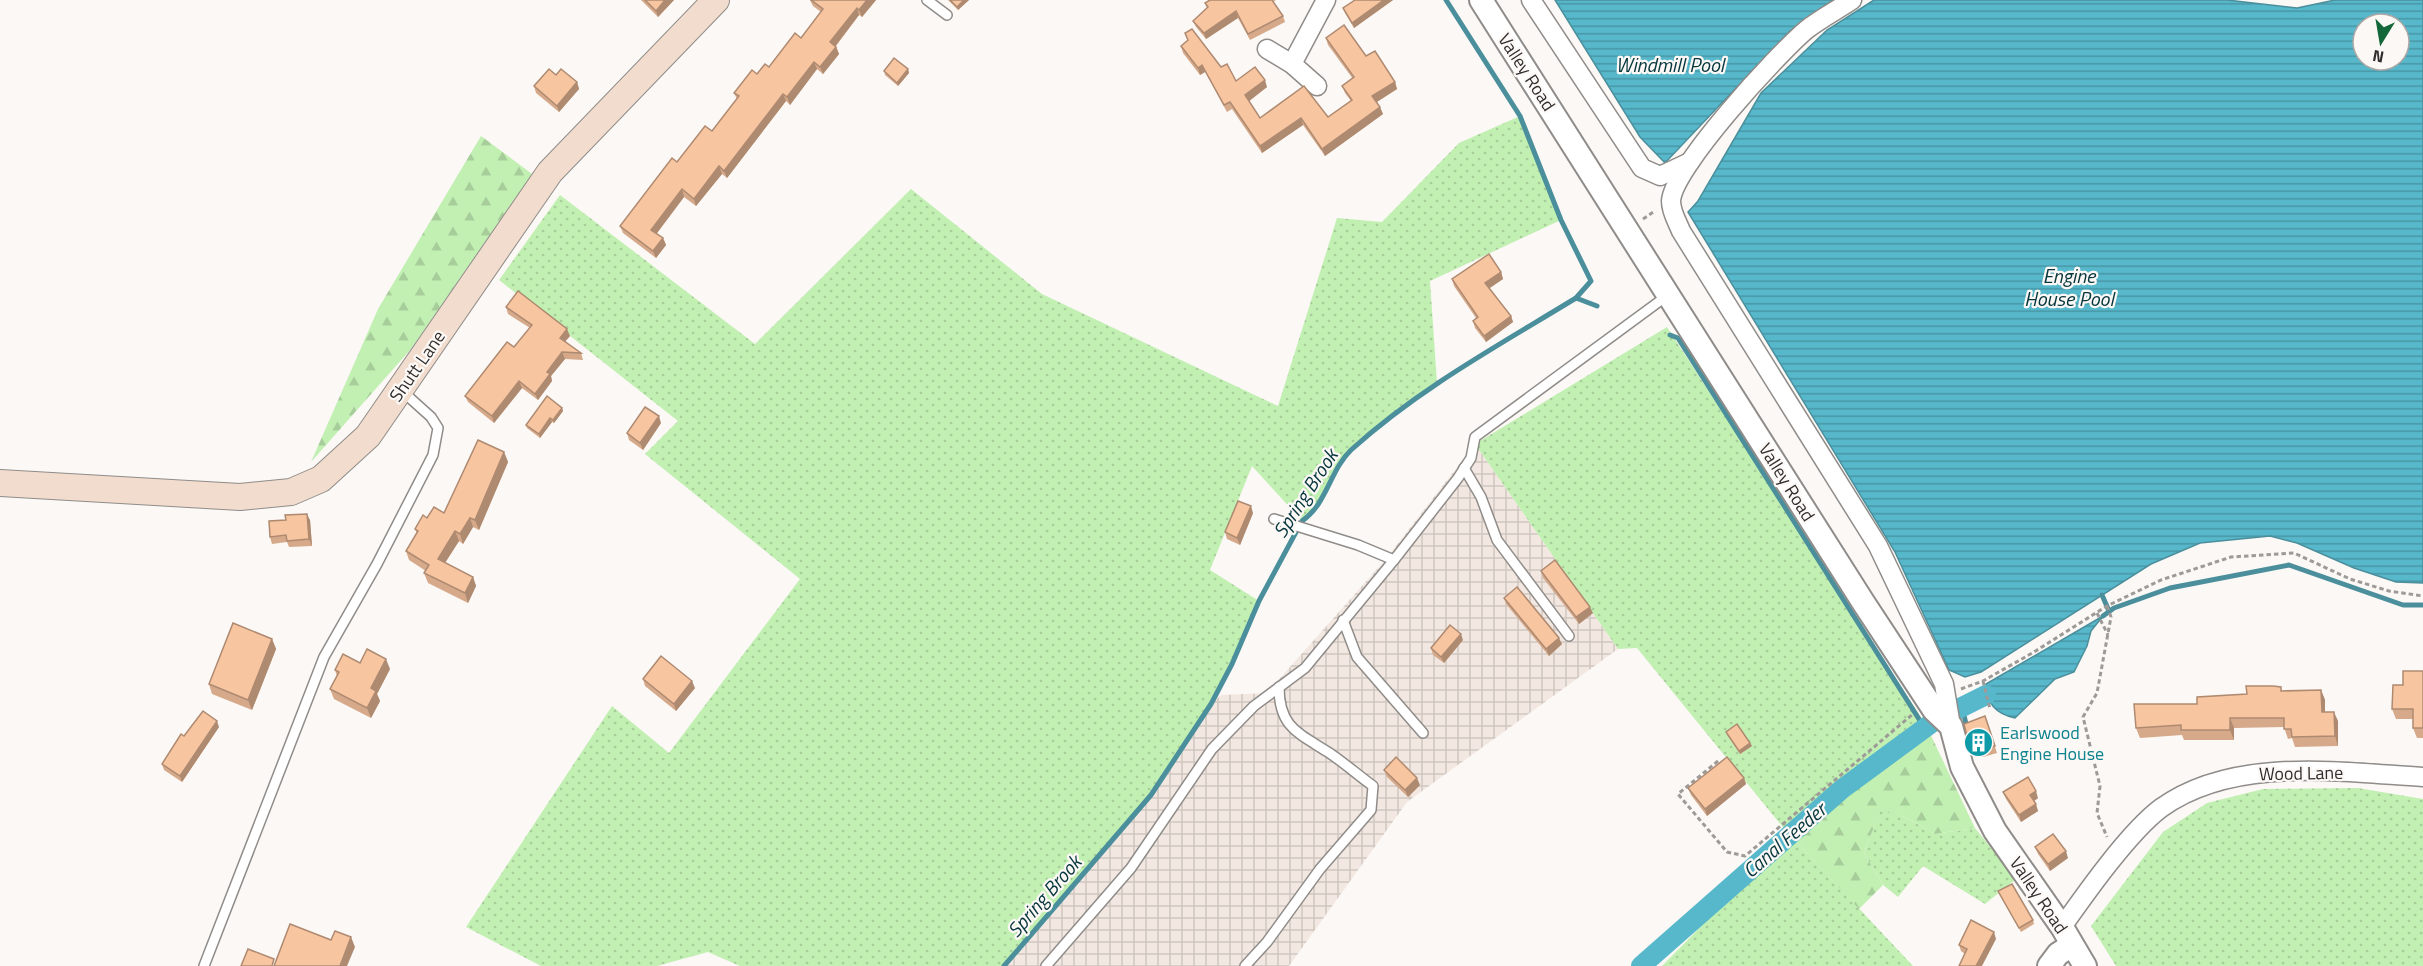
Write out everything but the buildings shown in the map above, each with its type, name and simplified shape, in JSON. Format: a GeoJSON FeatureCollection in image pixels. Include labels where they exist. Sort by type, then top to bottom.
{"type":"FeatureCollection","features":[{"type":"Feature","properties":{"kind":"main road","name":"Shutt Lane"},"geometry":{"type":"LineString","coordinates":[[0,483],[223,498],[291,492],[305,488],[335,469],[368,436],[550,172],[716,0]]}},
{"type":"Feature","properties":{"kind":"street"},"geometry":{"type":"LineString","coordinates":[[1292,64],[1326,0]]}},
{"type":"Feature","properties":{"kind":"street","name":"Valley Road"},"geometry":{"type":"LineString","coordinates":[[1481,0],[1629,230],[1869,612],[1934,710],[1951,726],[1962,767],[1995,831],[2085,966]]}},
{"type":"Feature","properties":{"kind":"street"},"geometry":{"type":"LineString","coordinates":[[1531,0],[1642,168],[1653,175],[1660,176],[1691,162]]}},
{"type":"Feature","properties":{"kind":"street"},"geometry":{"type":"LineString","coordinates":[[1852,0],[1808,28],[1783,51],[1691,162],[1671,200],[1673,213],[1681,231],[1878,546],[1915,620],[1946,695],[1951,726]]}},
{"type":"Feature","properties":{"kind":"street"},"geometry":{"type":"LineString","coordinates":[[1267,49],[1292,64],[1317,86]]}},
{"type":"Feature","properties":{"kind":"street","name":"Wood Lane"},"geometry":{"type":"LineString","coordinates":[[2067,936],[2116,857],[2140,829],[2169,804],[2204,787],[2252,774],[2305,771],[2423,777]]}},
{"type":"Feature","properties":{"kind":"street"},"geometry":{"type":"LineString","coordinates":[[2049,966],[2067,936]]}},
{"type":"Feature","properties":{"kind":"lane"},"geometry":{"type":"LineString","coordinates":[[927,0],[947,15]]}},
{"type":"Feature","properties":{"kind":"lane"},"geometry":{"type":"LineString","coordinates":[[1046,966],[1131,868],[1212,749],[1254,706],[1305,668],[1394,560],[1471,458],[1475,437],[1668,295]]}},
{"type":"Feature","properties":{"kind":"lane"},"geometry":{"type":"LineString","coordinates":[[204,966],[324,657],[377,564],[433,455],[438,428],[431,417],[401,390]]}},
{"type":"Feature","properties":{"kind":"lane"},"geometry":{"type":"LineString","coordinates":[[1464,468],[1481,498],[1497,540],[1569,636]]}},
{"type":"Feature","properties":{"kind":"lane"},"geometry":{"type":"LineString","coordinates":[[1274,519],[1358,545],[1394,560]]}},
{"type":"Feature","properties":{"kind":"lane"},"geometry":{"type":"LineString","coordinates":[[1343,620],[1357,657],[1423,733]]}},
{"type":"Feature","properties":{"kind":"lane"},"geometry":{"type":"LineString","coordinates":[[1245,966],[1267,942],[1320,869],[1371,810],[1372,786],[1328,752],[1298,735],[1279,708],[1279,687]]}},
{"type":"Feature","properties":{"kind":"path"},"geometry":{"type":"LineString","coordinates":[[1629,230],[1671,200]]}},
{"type":"Feature","properties":{"kind":"path"},"geometry":{"type":"LineString","coordinates":[[1946,695],[1983,683],[2098,614],[2107,606],[2161,580],[2231,557],[2294,553],[2350,579],[2389,591],[2423,596]]}},
{"type":"Feature","properties":{"kind":"path"},"geometry":{"type":"LineString","coordinates":[[2107,606],[2111,617],[2097,693],[2083,717],[2100,786],[2097,813],[2116,857]]}},
{"type":"Feature","properties":{"kind":"path"},"geometry":{"type":"LineString","coordinates":[[2098,614],[2108,635]]}},
{"type":"Feature","properties":{"kind":"path"},"geometry":{"type":"LineString","coordinates":[[1983,683],[1990,709]]}},
{"type":"Feature","properties":{"kind":"path"},"geometry":{"type":"LineString","coordinates":[[1718,761],[1678,794],[1727,852],[1745,856],[1911,715]]}},
{"type":"Feature","properties":{"kind":"shaded area"},"geometry":{"type":"Polygon","coordinates":[[[1475,444],[1618,649],[1407,802],[1289,966],[1004,966],[1151,795],[1211,704],[1221,695],[1267,693],[1385,560],[1475,444]]]}},
{"type":"Feature","properties":{"kind":"green space"},"geometry":{"type":"Polygon","coordinates":[[[1520,116],[1561,220],[1430,281],[1437,383],[1349,452],[1314,513],[1302,521],[1252,466],[1210,570],[1259,601],[1224,678],[1183,751],[1167,774],[1115,839],[1004,966],[740,966],[708,952],[657,966],[541,966],[466,927],[612,706],[669,753],[800,579],[645,454],[678,421],[499,280],[560,195],[755,344],[911,189],[1042,294],[1278,406],[1337,218],[1382,222],[1459,143],[1520,116]]]}},
{"type":"Feature","properties":{"kind":"green space"},"geometry":{"type":"Polygon","coordinates":[[[481,136],[532,174],[411,349],[311,462],[378,309],[481,136]]]}},
{"type":"Feature","properties":{"kind":"green space"},"geometry":{"type":"Polygon","coordinates":[[[1667,327],[1926,725],[1842,789],[1791,836],[1913,966],[1662,966],[1790,836],[1637,648],[1618,649],[1475,444],[1667,327]]]}},
{"type":"Feature","properties":{"kind":"green space"},"geometry":{"type":"Polygon","coordinates":[[[1926,725],[1975,828],[1935,834],[1905,817],[1880,811],[1864,853],[1883,885],[1859,909],[1791,836],[1842,789],[1926,725]]]}},
{"type":"Feature","properties":{"kind":"green space"},"geometry":{"type":"Polygon","coordinates":[[[2358,788],[2423,799],[2423,966],[2116,966],[2091,926],[2163,832],[2207,803],[2263,789],[2358,788]]]}},
{"type":"Feature","properties":{"kind":"green space"},"geometry":{"type":"Polygon","coordinates":[[[1880,810],[1905,817],[1935,834],[1975,828],[2016,879],[1985,904],[1923,866],[1898,897],[1883,885],[1864,853],[1880,810]]]}},
{"type":"Feature","properties":{"kind":"water","name":"Windmill Pool"},"geometry":{"type":"Polygon","coordinates":[[[1555,0],[1833,0],[1789,32],[1665,163],[1640,137],[1555,0]]]}},
{"type":"Feature","properties":{"kind":"water","name":"Engine House Pool"},"geometry":{"type":"Polygon","coordinates":[[[1874,0],[2227,0],[2297,8],[2335,0],[2423,0],[2423,583],[2396,582],[2354,568],[2297,543],[2270,536],[2200,543],[2151,564],[1981,672],[1965,677],[1949,670],[1895,552],[1688,212],[1698,201],[1761,93],[1827,30],[1874,0]]]}},
{"type":"Feature","properties":{"kind":"water"},"geometry":{"type":"Polygon","coordinates":[[[2103,616],[2091,631],[2087,646],[2074,672],[2055,679],[2015,718],[2002,714],[1993,707],[1986,691],[1986,684],[2103,616]]]}},
{"type":"Feature","properties":{"kind":"waterway","name":"Spring Brook"},"geometry":{"type":"LineString","coordinates":[[1004,966],[1151,795],[1211,704],[1232,664],[1259,601],[1302,521],[1317,506],[1344,458],[1377,428],[1431,387],[1576,298],[1591,281],[1561,220],[1520,116],[1446,0]]}},
{"type":"Feature","properties":{"kind":"waterway"},"geometry":{"type":"LineString","coordinates":[[1576,298],[1597,306]]}},
{"type":"Feature","properties":{"kind":"waterway"},"geometry":{"type":"LineString","coordinates":[[1670,335],[1678,338],[1924,727]]}},
{"type":"Feature","properties":{"kind":"waterway"},"geometry":{"type":"LineString","coordinates":[[2103,616],[2114,608],[2170,588],[2289,565],[2403,605],[2423,605]]}},
{"type":"Feature","properties":{"kind":"waterway"},"geometry":{"type":"LineString","coordinates":[[2102,595],[2109,611]]}},
{"type":"Feature","properties":{"kind":"waterway","name":"Canal Feeder"},"geometry":{"type":"LineString","coordinates":[[1958,709],[1986,695]]}},
{"type":"Feature","properties":{"kind":"waterway"},"geometry":{"type":"LineString","coordinates":[[1962,707],[1967,728]]}},
{"type":"Feature","properties":{"kind":"waterway","name":"Canal Feeder"},"geometry":{"type":"LineString","coordinates":[[1641,966],[1842,789],[1933,722]]}},
{"type":"Feature","properties":{"kind":"place","name":"Earlswood Engine House"},"geometry":{"type":"Point","coordinates":[1979,742]}}]}
